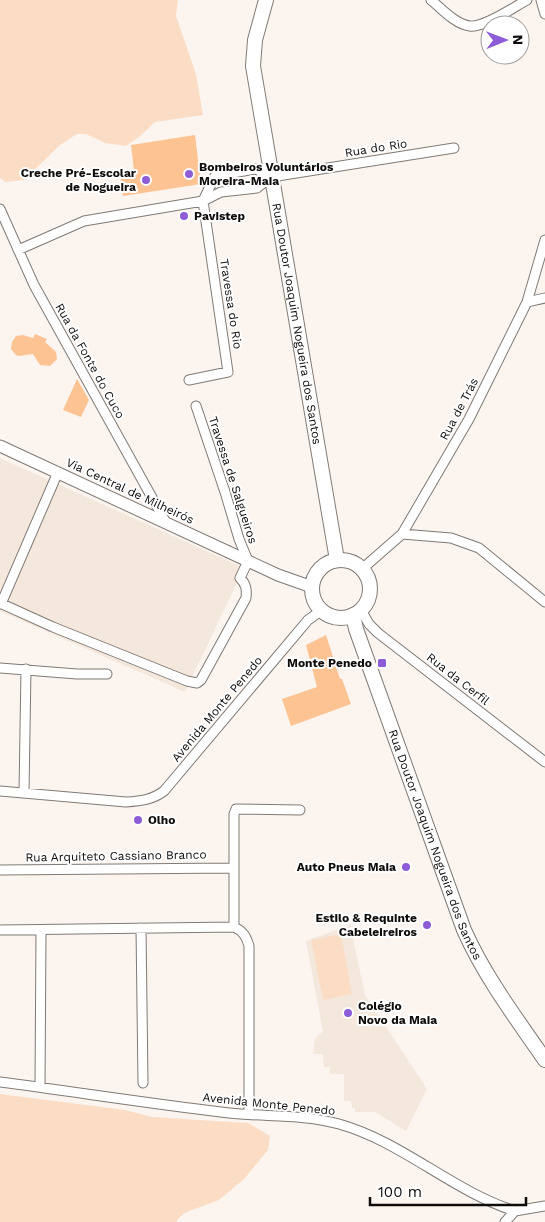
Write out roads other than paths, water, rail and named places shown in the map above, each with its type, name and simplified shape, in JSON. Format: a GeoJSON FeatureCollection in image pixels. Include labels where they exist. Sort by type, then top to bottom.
{"type":"FeatureCollection","features":[{"type":"Feature","properties":{"kind":"main road","name":"Rua Doutor Joaquim Nogueira dos Santos"},"geometry":{"type":"LineString","coordinates":[[266,0],[255,40],[253,66],[337,560]]}},
{"type":"Feature","properties":{"kind":"main road"},"geometry":{"type":"LineString","coordinates":[[337,560],[351,562],[362,569],[369,580],[370,593],[368,599],[357,612],[340,618],[333,617],[322,610],[314,600],[312,587],[317,572],[329,562],[337,560]]}},
{"type":"Feature","properties":{"kind":"main road","name":"Rua Doutor Joaquim Nogueira dos Santos"},"geometry":{"type":"LineString","coordinates":[[357,612],[358,636],[464,930],[489,978],[545,1060]]}},
{"type":"Feature","properties":{"kind":"street"},"geometry":{"type":"LineString","coordinates":[[431,0],[455,20],[471,26],[483,24],[527,0]]}},
{"type":"Feature","properties":{"kind":"street"},"geometry":{"type":"LineString","coordinates":[[541,0],[545,14]]}},
{"type":"Feature","properties":{"kind":"street","name":"Rua do Rio"},"geometry":{"type":"LineString","coordinates":[[18,250],[84,221],[202,201],[221,192],[257,188],[271,177],[454,148]]}},
{"type":"Feature","properties":{"kind":"street","name":"Rua do Rio"},"geometry":{"type":"LineString","coordinates":[[202,201],[215,176],[256,169],[271,177]]}},
{"type":"Feature","properties":{"kind":"street","name":"Travessa do Rio"},"geometry":{"type":"LineString","coordinates":[[189,380],[228,372],[202,201]]}},
{"type":"Feature","properties":{"kind":"street","name":"Rua da Fonte do Cuco"},"geometry":{"type":"LineString","coordinates":[[0,209],[34,284],[164,521]]}},
{"type":"Feature","properties":{"kind":"street","name":"Rua de Trás"},"geometry":{"type":"LineString","coordinates":[[362,569],[402,534],[469,419],[527,302],[545,240]]}},
{"type":"Feature","properties":{"kind":"street"},"geometry":{"type":"LineString","coordinates":[[527,302],[545,298]]}},
{"type":"Feature","properties":{"kind":"street","name":"Travessa de Salgueiros"},"geometry":{"type":"LineString","coordinates":[[196,406],[239,539],[248,561]]}},
{"type":"Feature","properties":{"kind":"street","name":"Via Central de Milheirós"},"geometry":{"type":"LineString","coordinates":[[0,446],[278,575],[312,587]]}},
{"type":"Feature","properties":{"kind":"street"},"geometry":{"type":"LineString","coordinates":[[58,472],[0,604],[53,627],[197,683],[201,680],[246,598],[245,583],[240,578],[248,561]]}},
{"type":"Feature","properties":{"kind":"street"},"geometry":{"type":"LineString","coordinates":[[402,534],[450,538],[479,548],[545,602]]}},
{"type":"Feature","properties":{"kind":"street","name":"Avenida Monte Penedo"},"geometry":{"type":"LineString","coordinates":[[0,791],[126,802],[155,798],[164,792],[308,620],[322,610]]}},
{"type":"Feature","properties":{"kind":"street","name":"Rua da Cerfil"},"geometry":{"type":"LineString","coordinates":[[357,612],[378,633],[545,762]]}},
{"type":"Feature","properties":{"kind":"street"},"geometry":{"type":"LineString","coordinates":[[0,668],[77,674],[106,674]]}},
{"type":"Feature","properties":{"kind":"street"},"geometry":{"type":"LineString","coordinates":[[24,793],[26,670]]}},
{"type":"Feature","properties":{"kind":"street"},"geometry":{"type":"LineString","coordinates":[[234,927],[233,868],[234,814],[236,808],[300,810]]}},
{"type":"Feature","properties":{"kind":"street","name":"Rua Arquiteto Cassiano Branco"},"geometry":{"type":"LineString","coordinates":[[0,870],[233,868]]}},
{"type":"Feature","properties":{"kind":"street"},"geometry":{"type":"LineString","coordinates":[[0,930],[234,927],[241,930],[246,936],[249,946],[249,1114]]}},
{"type":"Feature","properties":{"kind":"street"},"geometry":{"type":"LineString","coordinates":[[141,928],[143,1083]]}},
{"type":"Feature","properties":{"kind":"street"},"geometry":{"type":"LineString","coordinates":[[40,1087],[41,930]]}},
{"type":"Feature","properties":{"kind":"street","name":"Avenida Monte Penedo"},"geometry":{"type":"LineString","coordinates":[[0,1082],[249,1114],[311,1119],[337,1124],[381,1140],[493,1204],[515,1211]]}},
{"type":"Feature","properties":{"kind":"street"},"geometry":{"type":"LineString","coordinates":[[505,1222],[515,1211],[545,1206]]}},
{"type":"Feature","properties":{"kind":"place","name":"Bombeiros Voluntários Moreira-Maia"},"geometry":{"type":"Point","coordinates":[189,174]}},
{"type":"Feature","properties":{"kind":"place","name":"Creche Pré-Escolar de Nogueira"},"geometry":{"type":"Point","coordinates":[146,180]}},
{"type":"Feature","properties":{"kind":"place","name":"Pavistep"},"geometry":{"type":"Point","coordinates":[184,216]}},
{"type":"Feature","properties":{"kind":"place","name":"Monte Penedo"},"geometry":{"type":"Point","coordinates":[382,663]}},
{"type":"Feature","properties":{"kind":"place","name":"Olho"},"geometry":{"type":"Point","coordinates":[138,820]}},
{"type":"Feature","properties":{"kind":"place","name":"Auto Pneus Maia"},"geometry":{"type":"Point","coordinates":[406,867]}},
{"type":"Feature","properties":{"kind":"place","name":"Estilo & Requinte Cabeleireiros"},"geometry":{"type":"Point","coordinates":[427,925]}},
{"type":"Feature","properties":{"kind":"place","name":"Colégio Novo da Maia"},"geometry":{"type":"Point","coordinates":[348,1013]}}]}
